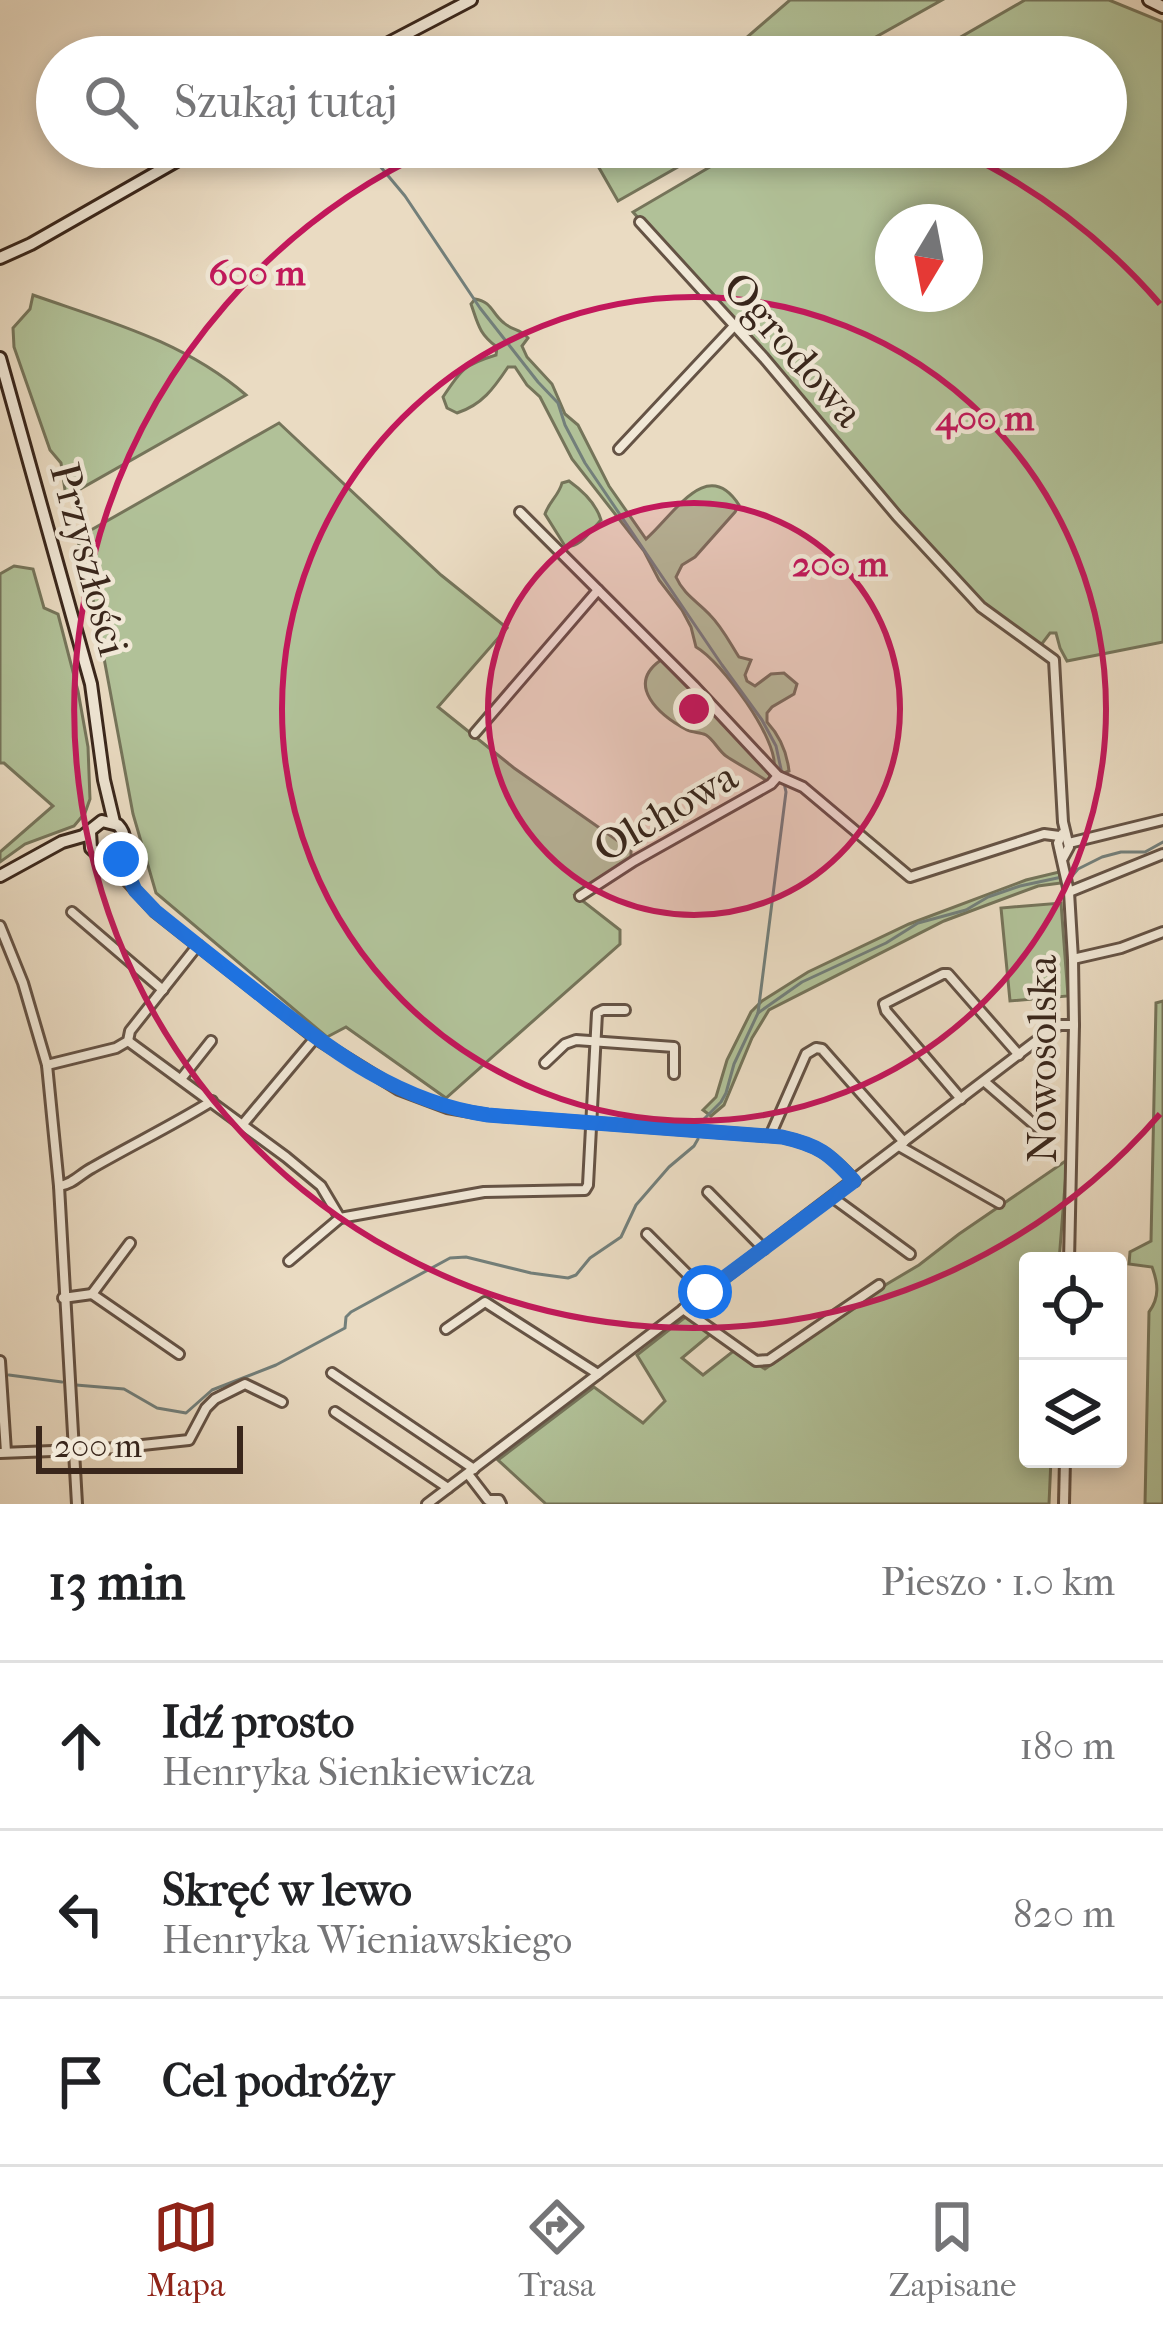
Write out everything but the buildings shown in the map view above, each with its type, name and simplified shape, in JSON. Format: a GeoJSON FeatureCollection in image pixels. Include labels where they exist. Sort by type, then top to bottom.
{"type":"FeatureCollection","features":[{"type":"Feature","properties":{"kind":"street"},"geometry":{"type":"LineString","coordinates":[[402,36],[471,0]]}},
{"type":"Feature","properties":{"kind":"street"},"geometry":{"type":"LineString","coordinates":[[1149,0],[1163,7]]}},
{"type":"Feature","properties":{"kind":"street"},"geometry":{"type":"LineString","coordinates":[[0,258],[165,168]]}},
{"type":"Feature","properties":{"kind":"street","name":"Ogrodowa"},"geometry":{"type":"LineString","coordinates":[[640,222],[981,608],[1057,664]]}},
{"type":"Feature","properties":{"kind":"street"},"geometry":{"type":"LineString","coordinates":[[0,269],[22,250]]}},
{"type":"Feature","properties":{"kind":"street"},"geometry":{"type":"LineString","coordinates":[[619,449],[735,325]]}},
{"type":"Feature","properties":{"kind":"street","name":"Przyszłości"},"geometry":{"type":"LineString","coordinates":[[0,358],[91,684],[114,822]]}},
{"type":"Feature","properties":{"kind":"street"},"geometry":{"type":"LineString","coordinates":[[520,512],[778,776],[803,787],[910,877],[1049,833],[1064,838],[1163,820]]}},
{"type":"Feature","properties":{"kind":"street"},"geometry":{"type":"LineString","coordinates":[[475,733],[598,590]]}},
{"type":"Feature","properties":{"kind":"street","name":"Nowosolska"},"geometry":{"type":"LineString","coordinates":[[1057,664],[1074,1025],[1069,1252]]}},
{"type":"Feature","properties":{"kind":"street","name":"Olchowa"},"geometry":{"type":"LineString","coordinates":[[580,896],[778,776]]}},
{"type":"Feature","properties":{"kind":"street","name":"Przyszłości"},"geometry":{"type":"LineString","coordinates":[[94,828],[104,780]]}},
{"type":"Feature","properties":{"kind":"street"},"geometry":{"type":"LineString","coordinates":[[2,877],[48,849],[114,822],[124,835],[121,859],[135,890]]}},
{"type":"Feature","properties":{"kind":"street"},"geometry":{"type":"LineString","coordinates":[[91,848],[94,828]]}},
{"type":"Feature","properties":{"kind":"street"},"geometry":{"type":"LineString","coordinates":[[48,849],[91,848],[105,857],[155,911],[316,1038],[385,1082],[446,1108],[798,1141],[826,1151],[854,1181]]}},
{"type":"Feature","properties":{"kind":"street"},"geometry":{"type":"LineString","coordinates":[[105,857],[121,851]]}},
{"type":"Feature","properties":{"kind":"street"},"geometry":{"type":"LineString","coordinates":[[1069,892],[1163,854]]}},
{"type":"Feature","properties":{"kind":"street"},"geometry":{"type":"LineString","coordinates":[[72,912],[163,990]]}},
{"type":"Feature","properties":{"kind":"street"},"geometry":{"type":"LineString","coordinates":[[0,926],[47,1065],[59,1186],[77,1504]]}},
{"type":"Feature","properties":{"kind":"street"},"geometry":{"type":"LineString","coordinates":[[1072,958],[1163,932]]}},
{"type":"Feature","properties":{"kind":"street"},"geometry":{"type":"LineString","coordinates":[[47,1065],[128,1041],[130,1031],[198,945]]}},
{"type":"Feature","properties":{"kind":"street"},"geometry":{"type":"LineString","coordinates":[[961,1099],[884,1004],[946,974],[1019,1055]]}},
{"type":"Feature","properties":{"kind":"street"},"geometry":{"type":"LineString","coordinates":[[289,1261],[340,1218],[484,1192],[585,1190],[597,1013],[625,1010]]}},
{"type":"Feature","properties":{"kind":"street"},"geometry":{"type":"LineString","coordinates":[[428,1504],[1054,1028],[1074,1025]]}},
{"type":"Feature","properties":{"kind":"street"},"geometry":{"type":"LineString","coordinates":[[243,1124],[316,1038]]}},
{"type":"Feature","properties":{"kind":"street"},"geometry":{"type":"LineString","coordinates":[[545,1064],[565,1044],[596,1040],[674,1047],[674,1074]]}},
{"type":"Feature","properties":{"kind":"street"},"geometry":{"type":"LineString","coordinates":[[128,1041],[321,1186],[340,1218]]}},
{"type":"Feature","properties":{"kind":"street"},"geometry":{"type":"LineString","coordinates":[[181,1079],[211,1041]]}},
{"type":"Feature","properties":{"kind":"street"},"geometry":{"type":"LineString","coordinates":[[770,1136],[806,1054],[823,1049],[902,1144],[998,1203]]}},
{"type":"Feature","properties":{"kind":"street"},"geometry":{"type":"LineString","coordinates":[[984,1082],[1043,1132]]}},
{"type":"Feature","properties":{"kind":"street"},"geometry":{"type":"LineString","coordinates":[[59,1186],[70,1185],[84,1172],[212,1101]]}},
{"type":"Feature","properties":{"kind":"street"},"geometry":{"type":"LineString","coordinates":[[708,1192],[764,1249]]}},
{"type":"Feature","properties":{"kind":"street"},"geometry":{"type":"LineString","coordinates":[[832,1197],[910,1254]]}},
{"type":"Feature","properties":{"kind":"street"},"geometry":{"type":"LineString","coordinates":[[647,1234],[705,1292]]}},
{"type":"Feature","properties":{"kind":"street"},"geometry":{"type":"LineString","coordinates":[[92,1294],[130,1243]]}},
{"type":"Feature","properties":{"kind":"street"},"geometry":{"type":"LineString","coordinates":[[683,1309],[756,1361],[769,1360],[879,1285]]}},
{"type":"Feature","properties":{"kind":"street"},"geometry":{"type":"LineString","coordinates":[[64,1298],[92,1294],[179,1354]]}},
{"type":"Feature","properties":{"kind":"street"},"geometry":{"type":"LineString","coordinates":[[446,1329],[485,1302],[598,1374]]}},
{"type":"Feature","properties":{"kind":"street"},"geometry":{"type":"LineString","coordinates":[[0,1360],[3,1452],[105,1449],[189,1439],[214,1399],[244,1384],[282,1402]]}},
{"type":"Feature","properties":{"kind":"street"},"geometry":{"type":"LineString","coordinates":[[332,1373],[471,1472],[488,1500],[501,1504]]}},
{"type":"Feature","properties":{"kind":"street"},"geometry":{"type":"LineString","coordinates":[[335,1412],[448,1488]]}},
{"type":"Feature","properties":{"kind":"street"},"geometry":{"type":"LineString","coordinates":[[1064,1504],[1065,1468]]}},
{"type":"Feature","properties":{"kind":"green space"},"geometry":{"type":"Polygon","coordinates":[[[790,0],[942,0],[878,36],[748,36],[790,0]]]}},
{"type":"Feature","properties":{"kind":"green space"},"geometry":{"type":"Polygon","coordinates":[[[1025,0],[1109,0],[1163,22],[1163,642],[1067,661],[1056,633],[1050,633],[1041,645],[983,607],[633,212],[708,168],[1127,168],[1127,36],[962,36],[1025,0]]]}},
{"type":"Feature","properties":{"kind":"green space"},"geometry":{"type":"Polygon","coordinates":[[[599,168],[676,168],[618,201],[599,168]]]}},
{"type":"Feature","properties":{"kind":"green space"},"geometry":{"type":"Polygon","coordinates":[[[33,295],[171,347],[246,395],[66,497],[61,463],[50,450],[14,347],[13,328],[30,309],[33,295]]]}},
{"type":"Feature","properties":{"kind":"green space"},"geometry":{"type":"Polygon","coordinates":[[[475,299],[528,338],[522,346],[527,357],[552,384],[565,414],[578,425],[609,486],[646,539],[703,487],[727,491],[739,505],[676,577],[739,657],[751,660],[747,681],[755,686],[771,674],[784,673],[797,684],[794,694],[767,713],[789,771],[782,774],[774,768],[767,739],[746,702],[696,647],[682,610],[644,551],[572,459],[540,397],[515,367],[508,367],[474,405],[457,413],[447,408],[443,397],[459,374],[496,355],[497,347],[478,323],[471,304],[475,299]]]}},
{"type":"Feature","properties":{"kind":"green space"},"geometry":{"type":"Polygon","coordinates":[[[279,423],[441,575],[507,628],[438,707],[514,768],[631,850],[631,860],[575,895],[620,930],[620,944],[446,1098],[346,1027],[327,1037],[156,893],[133,814],[90,583],[77,538],[279,423]]]}},
{"type":"Feature","properties":{"kind":"green space"},"geometry":{"type":"Polygon","coordinates":[[[569,481],[588,498],[601,520],[576,545],[565,546],[545,514],[562,483],[569,481]]]}},
{"type":"Feature","properties":{"kind":"green space"},"geometry":{"type":"Polygon","coordinates":[[[14,566],[33,569],[44,608],[58,614],[88,747],[90,799],[74,826],[25,844],[0,862],[0,852],[53,806],[0,763],[0,574],[14,566]]]}},
{"type":"Feature","properties":{"kind":"green space"},"geometry":{"type":"Polygon","coordinates":[[[661,660],[769,772],[767,781],[726,756],[706,735],[687,730],[657,708],[646,679],[661,660]]]}},
{"type":"Feature","properties":{"kind":"green space"},"geometry":{"type":"Polygon","coordinates":[[[1059,872],[1061,883],[1038,886],[944,921],[769,1010],[724,1105],[711,1116],[703,1110],[716,1097],[727,1060],[751,1012],[762,1001],[808,972],[909,924],[1059,872]]]}},
{"type":"Feature","properties":{"kind":"green space"},"geometry":{"type":"Polygon","coordinates":[[[1061,903],[1068,996],[1010,1001],[1001,908],[1061,903]]]}},
{"type":"Feature","properties":{"kind":"green space"},"geometry":{"type":"Polygon","coordinates":[[[1163,1001],[1163,1504],[1145,1504],[1149,1312],[1157,1284],[1152,1267],[1129,1264],[1130,1252],[1151,1241],[1156,1003],[1163,1001]]]}},
{"type":"Feature","properties":{"kind":"green space"},"geometry":{"type":"Polygon","coordinates":[[[1067,1160],[1060,1252],[1019,1252],[1019,1468],[1051,1468],[1049,1504],[546,1504],[498,1460],[594,1387],[643,1423],[665,1401],[637,1355],[688,1315],[712,1333],[682,1358],[703,1375],[736,1349],[765,1369],[1067,1160]]]}},
{"type":"Feature","properties":{"kind":"waterway"},"geometry":{"type":"LineString","coordinates":[[382,168],[480,308],[558,403],[585,463],[776,746],[786,792],[758,1013]]}},
{"type":"Feature","properties":{"kind":"waterway"},"geometry":{"type":"LineString","coordinates":[[1072,876],[1102,857],[1145,852],[1163,842]]}},
{"type":"Feature","properties":{"kind":"waterway"},"geometry":{"type":"LineString","coordinates":[[704,1119],[726,1093],[758,1013],[802,982],[918,923],[966,910],[1020,886],[1062,877]]}},
{"type":"Feature","properties":{"kind":"waterway"},"geometry":{"type":"LineString","coordinates":[[76,1385],[124,1389],[157,1408],[186,1413],[212,1390],[276,1365],[345,1328],[351,1312],[450,1258],[466,1257],[568,1278],[576,1275],[590,1258],[621,1237],[636,1205],[698,1139]]}},
{"type":"Feature","properties":{"kind":"waterway"},"geometry":{"type":"LineString","coordinates":[[9,1375],[62,1382]]}},
{"type":"Feature","properties":{"kind":"route"},"geometry":{"type":"LineString","coordinates":[[121,859],[135,890],[155,911],[316,1038],[399,1090],[446,1108],[488,1115],[782,1137],[826,1151],[854,1181],[705,1292]]}}]}
